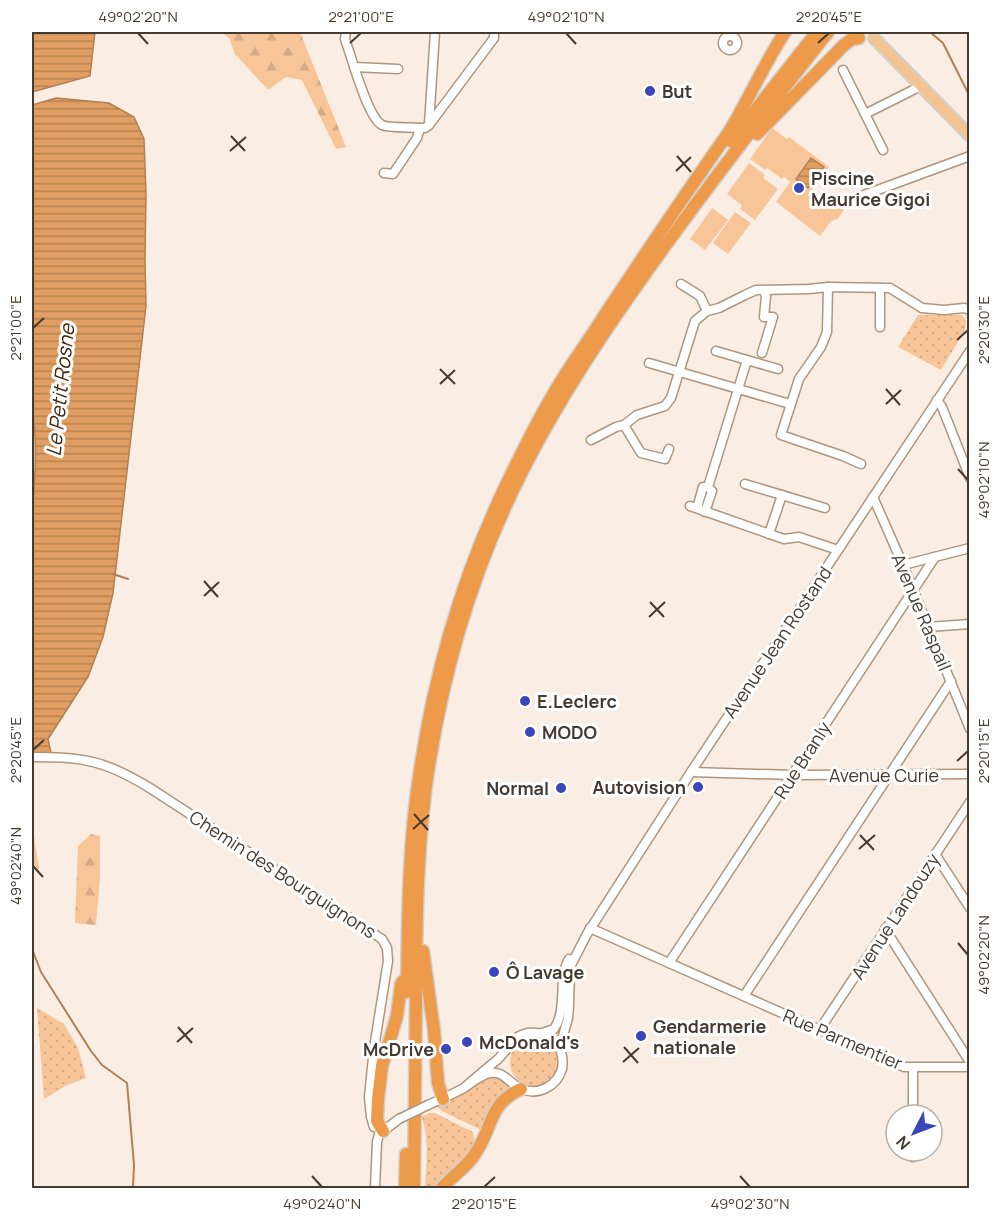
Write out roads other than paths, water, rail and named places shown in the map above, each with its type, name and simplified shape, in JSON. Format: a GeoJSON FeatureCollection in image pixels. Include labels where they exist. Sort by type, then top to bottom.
{"type":"FeatureCollection","features":[{"type":"Feature","properties":{"kind":"highway"},"geometry":{"type":"LineString","coordinates":[[405,1188],[409,896],[412,840],[419,773],[435,693],[454,620],[490,521],[543,413],[560,383],[648,249],[729,132],[784,32]]}},
{"type":"Feature","properties":{"kind":"highway"},"geometry":{"type":"LineString","coordinates":[[599,325],[703,179],[817,32]]}},
{"type":"Feature","properties":{"kind":"highway"},"geometry":{"type":"LineString","coordinates":[[414,1188],[418,878],[426,792],[434,737],[446,685],[462,624],[481,567],[514,488],[582,366],[664,246],[828,32]]}},
{"type":"Feature","properties":{"kind":"highway"},"geometry":{"type":"LineString","coordinates":[[664,246],[757,133],[844,45],[857,35]]}},
{"type":"Feature","properties":{"kind":"highway"},"geometry":{"type":"LineString","coordinates":[[442,1098],[438,1083],[434,1030],[423,957],[423,932],[424,868],[432,777],[446,685]]}},
{"type":"Feature","properties":{"kind":"highway"},"geometry":{"type":"LineString","coordinates":[[381,1133],[373,1110],[382,1066],[380,1049],[396,1016],[401,984],[408,975]]}},
{"type":"Feature","properties":{"kind":"highway"},"geometry":{"type":"LineString","coordinates":[[442,1188],[475,1154],[499,1106],[511,1094],[521,1089]]}},
{"type":"Feature","properties":{"kind":"main road"},"geometry":{"type":"LineString","coordinates":[[857,35],[867,40],[876,34],[919,85],[969,136]]}},
{"type":"Feature","properties":{"kind":"street"},"geometry":{"type":"LineString","coordinates":[[346,32],[345,39],[354,67],[376,120],[382,126],[425,126]]}},
{"type":"Feature","properties":{"kind":"street"},"geometry":{"type":"LineString","coordinates":[[425,126],[435,32]]}},
{"type":"Feature","properties":{"kind":"street"},"geometry":{"type":"LineString","coordinates":[[384,173],[393,174],[425,126],[494,38],[494,32]]}},
{"type":"Feature","properties":{"kind":"street"},"geometry":{"type":"LineString","coordinates":[[354,67],[398,69]]}},
{"type":"Feature","properties":{"kind":"street"},"geometry":{"type":"LineString","coordinates":[[843,70],[883,150]]}},
{"type":"Feature","properties":{"kind":"street"},"geometry":{"type":"LineString","coordinates":[[865,114],[919,85]]}},
{"type":"Feature","properties":{"kind":"street"},"geometry":{"type":"LineString","coordinates":[[864,195],[969,156]]}},
{"type":"Feature","properties":{"kind":"street"},"geometry":{"type":"LineString","coordinates":[[681,284],[699,296],[707,311]]}},
{"type":"Feature","properties":{"kind":"street"},"geometry":{"type":"LineString","coordinates":[[828,287],[827,332],[821,347],[799,379],[781,435],[861,464]]}},
{"type":"Feature","properties":{"kind":"street"},"geometry":{"type":"LineString","coordinates":[[591,440],[624,425],[637,415],[665,406],[671,398],[695,321],[707,311],[719,308],[756,290],[809,290],[828,287],[890,288],[922,308],[969,310]]}},
{"type":"Feature","properties":{"kind":"street"},"geometry":{"type":"LineString","coordinates":[[880,288],[880,327]]}},
{"type":"Feature","properties":{"kind":"street"},"geometry":{"type":"LineString","coordinates":[[762,353],[773,317],[765,317],[765,291]]}},
{"type":"Feature","properties":{"kind":"street"},"geometry":{"type":"LineString","coordinates":[[716,351],[778,369]]}},
{"type":"Feature","properties":{"kind":"street","name":"Avenue Jean Rostand"},"geometry":{"type":"LineString","coordinates":[[540,1033],[556,1026],[561,1008],[564,969],[569,958],[589,931],[691,772],[969,351]]}},
{"type":"Feature","properties":{"kind":"street"},"geometry":{"type":"LineString","coordinates":[[747,360],[708,487],[712,491],[697,509],[769,534],[784,538],[799,537],[838,550]]}},
{"type":"Feature","properties":{"kind":"street"},"geometry":{"type":"LineString","coordinates":[[649,363],[790,404]]}},
{"type":"Feature","properties":{"kind":"street"},"geometry":{"type":"LineString","coordinates":[[937,400],[942,407],[969,478]]}},
{"type":"Feature","properties":{"kind":"street"},"geometry":{"type":"LineString","coordinates":[[624,425],[641,453],[665,459],[669,449]]}},
{"type":"Feature","properties":{"kind":"street"},"geometry":{"type":"LineString","coordinates":[[745,484],[825,508]]}},
{"type":"Feature","properties":{"kind":"street"},"geometry":{"type":"LineString","coordinates":[[769,534],[782,495]]}},
{"type":"Feature","properties":{"kind":"street","name":"Avenue Raspail"},"geometry":{"type":"LineString","coordinates":[[873,497],[969,729]]}},
{"type":"Feature","properties":{"kind":"street"},"geometry":{"type":"LineString","coordinates":[[903,565],[969,548]]}},
{"type":"Feature","properties":{"kind":"street","name":"Rue Branly"},"geometry":{"type":"LineString","coordinates":[[669,963],[935,557]]}},
{"type":"Feature","properties":{"kind":"street"},"geometry":{"type":"LineString","coordinates":[[928,627],[969,624]]}},
{"type":"Feature","properties":{"kind":"street"},"geometry":{"type":"LineString","coordinates":[[744,996],[951,681]]}},
{"type":"Feature","properties":{"kind":"street","name":"Chemin des Bourguignons"},"geometry":{"type":"LineString","coordinates":[[32,757],[94,762],[129,776],[153,789],[378,936],[387,948],[388,961],[380,1049]]}},
{"type":"Feature","properties":{"kind":"street","name":"Avenue Curie"},"geometry":{"type":"LineString","coordinates":[[691,772],[793,775],[969,774]]}},
{"type":"Feature","properties":{"kind":"street","name":"Avenue Landouzy"},"geometry":{"type":"LineString","coordinates":[[819,1029],[969,802]]}},
{"type":"Feature","properties":{"kind":"street"},"geometry":{"type":"LineString","coordinates":[[935,854],[969,908]]}},
{"type":"Feature","properties":{"kind":"street"},"geometry":{"type":"LineString","coordinates":[[885,929],[969,1062]]}},
{"type":"Feature","properties":{"kind":"street","name":"Avenue Jean Rostand"},"geometry":{"type":"LineString","coordinates":[[561,1051],[561,1042],[568,1018],[570,967],[589,931]]}},
{"type":"Feature","properties":{"kind":"street","name":"Rue Parmentier"},"geometry":{"type":"LineString","coordinates":[[589,931],[669,963],[904,1067],[969,1067]]}},
{"type":"Feature","properties":{"kind":"street"},"geometry":{"type":"LineString","coordinates":[[375,1188],[377,1142],[381,1133],[399,1119],[465,1087],[479,1078],[489,1074],[500,1074],[521,1089],[531,1092],[542,1090],[551,1086],[558,1078],[563,1063],[561,1051],[553,1040],[540,1033],[522,1034],[514,1039],[498,1059],[465,1087]]}},
{"type":"Feature","properties":{"kind":"street"},"geometry":{"type":"LineString","coordinates":[[506,1049],[503,1064],[508,1079]]}},
{"type":"Feature","properties":{"kind":"street"},"geometry":{"type":"LineString","coordinates":[[913,1068],[913,1103]]}},
{"type":"Feature","properties":{"kind":"street"},"geometry":{"type":"LineString","coordinates":[[373,1110],[387,1119],[399,1119]]}},
{"type":"Feature","properties":{"kind":"water"},"geometry":{"type":"Polygon","coordinates":[[[32,32],[95,32],[90,76],[32,92],[32,32]]]}},
{"type":"Feature","properties":{"kind":"water"},"geometry":{"type":"Polygon","coordinates":[[[56,98],[109,103],[134,117],[144,139],[146,306],[113,593],[103,637],[88,677],[48,739],[51,753],[32,753],[31,589],[35,454],[32,407],[32,105],[56,98]]]}},
{"type":"Feature","properties":{"kind":"water"},"geometry":{"type":"Polygon","coordinates":[[[811,158],[824,167],[808,188],[796,179],[811,158]]]}},
{"type":"Feature","properties":{"kind":"waterway"},"geometry":{"type":"LineString","coordinates":[[930,32],[943,43],[970,97]]}},
{"type":"Feature","properties":{"kind":"waterway"},"geometry":{"type":"LineString","coordinates":[[113,574],[128,579]]}},
{"type":"Feature","properties":{"kind":"waterway","name":"Le Petit Rosne"},"geometry":{"type":"LineString","coordinates":[[32,949],[41,972],[91,1051],[102,1065],[127,1083],[134,1165],[133,1188]]}},
{"type":"Feature","properties":{"kind":"place","name":"But"},"geometry":{"type":"Point","coordinates":[650,91]}},
{"type":"Feature","properties":{"kind":"place","name":"Piscine Maurice Gigoi"},"geometry":{"type":"Point","coordinates":[799,188]}},
{"type":"Feature","properties":{"kind":"place","name":"E.Leclerc"},"geometry":{"type":"Point","coordinates":[525,701]}},
{"type":"Feature","properties":{"kind":"place","name":"MODO"},"geometry":{"type":"Point","coordinates":[530,732]}},
{"type":"Feature","properties":{"kind":"place","name":"Autovision"},"geometry":{"type":"Point","coordinates":[698,787]}},
{"type":"Feature","properties":{"kind":"place","name":"Normal"},"geometry":{"type":"Point","coordinates":[561,788]}},
{"type":"Feature","properties":{"kind":"place","name":"Ô Lavage"},"geometry":{"type":"Point","coordinates":[494,972]}},
{"type":"Feature","properties":{"kind":"place","name":"Gendarmerie nationale"},"geometry":{"type":"Point","coordinates":[641,1036]}},
{"type":"Feature","properties":{"kind":"place","name":"McDonald's"},"geometry":{"type":"Point","coordinates":[467,1042]}},
{"type":"Feature","properties":{"kind":"place","name":"McDrive"},"geometry":{"type":"Point","coordinates":[446,1049]}}]}
